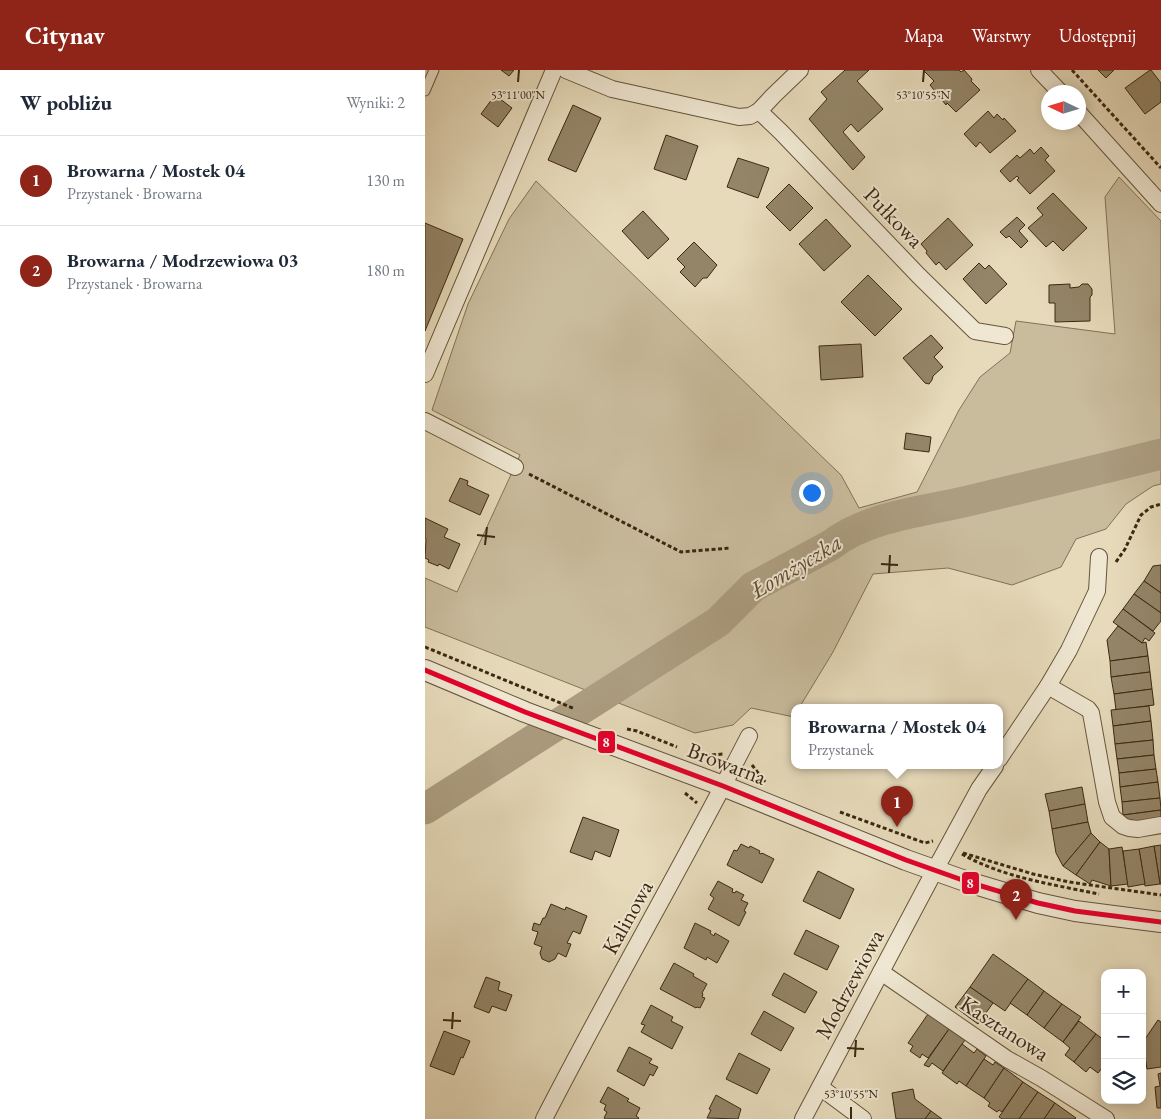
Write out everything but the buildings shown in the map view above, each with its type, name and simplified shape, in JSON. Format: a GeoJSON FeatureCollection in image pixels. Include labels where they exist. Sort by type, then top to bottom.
{"type":"FeatureCollection","features":[{"type":"Feature","properties":{"kind":"street"},"geometry":{"type":"LineString","coordinates":[[425,374],[554,70]]}},
{"type":"Feature","properties":{"kind":"street"},"geometry":{"type":"LineString","coordinates":[[566,70],[612,89],[739,117],[750,116],[759,112],[800,70]]}},
{"type":"Feature","properties":{"kind":"street"},"geometry":{"type":"LineString","coordinates":[[1039,70],[1053,85]]}},
{"type":"Feature","properties":{"kind":"street","name":"Pułkowa"},"geometry":{"type":"LineString","coordinates":[[759,112],[781,132],[919,276],[975,331],[1005,336]]}},
{"type":"Feature","properties":{"kind":"street"},"geometry":{"type":"LineString","coordinates":[[1086,121],[1161,204]]}},
{"type":"Feature","properties":{"kind":"street"},"geometry":{"type":"LineString","coordinates":[[425,421],[515,467]]}},
{"type":"Feature","properties":{"kind":"street"},"geometry":{"type":"LineString","coordinates":[[1003,753],[1069,650],[1097,591],[1099,557]]}},
{"type":"Feature","properties":{"kind":"street","name":"Browarna"},"geometry":{"type":"LineString","coordinates":[[425,670],[525,712],[723,786],[935,870],[1001,893],[1075,911],[1161,922]]}},
{"type":"Feature","properties":{"kind":"street"},"geometry":{"type":"LineString","coordinates":[[1047,686],[1088,709],[1091,713],[1107,802],[1113,817],[1123,826],[1129,828],[1138,829],[1161,825]]}},
{"type":"Feature","properties":{"kind":"street","name":"Kalinowa"},"geometry":{"type":"LineString","coordinates":[[544,1119],[749,736]]}},
{"type":"Feature","properties":{"kind":"street","name":"Modrzewiowa"},"geometry":{"type":"LineString","coordinates":[[803,1119],[935,870],[954,850],[979,789],[993,769]]}},
{"type":"Feature","properties":{"kind":"street","name":"Kasztanowa"},"geometry":{"type":"LineString","coordinates":[[881,972],[1007,1059],[1106,1119]]}},
{"type":"Feature","properties":{"kind":"street"},"geometry":{"type":"LineString","coordinates":[[820,1087],[863,1119]]}},
{"type":"Feature","properties":{"kind":"lane"},"geometry":{"type":"LineString","coordinates":[[425,91],[434,70]]}},
{"type":"Feature","properties":{"kind":"path"},"geometry":{"type":"LineString","coordinates":[[1072,70],[1161,168]]}},
{"type":"Feature","properties":{"kind":"path"},"geometry":{"type":"LineString","coordinates":[[515,467],[681,552],[730,548]]}},
{"type":"Feature","properties":{"kind":"path"},"geometry":{"type":"LineString","coordinates":[[1097,591],[1125,549],[1141,516],[1151,507],[1161,504]]}},
{"type":"Feature","properties":{"kind":"path"},"geometry":{"type":"LineString","coordinates":[[425,647],[542,696]]}},
{"type":"Feature","properties":{"kind":"path"},"geometry":{"type":"LineString","coordinates":[[622,728],[637,731],[685,750]]}},
{"type":"Feature","properties":{"kind":"path"},"geometry":{"type":"LineString","coordinates":[[693,754],[699,756],[722,753],[752,765],[766,783]]}},
{"type":"Feature","properties":{"kind":"path"},"geometry":{"type":"LineString","coordinates":[[679,787],[700,806]]}},
{"type":"Feature","properties":{"kind":"path"},"geometry":{"type":"LineString","coordinates":[[839,812],[925,843],[934,841],[970,859],[1006,872],[1055,885],[1103,894]]}},
{"type":"Feature","properties":{"kind":"path"},"geometry":{"type":"LineString","coordinates":[[954,850],[1069,882],[1161,895]]}},
{"type":"Feature","properties":{"kind":"shaded area"},"geometry":{"type":"Polygon","coordinates":[[[1119,177],[1161,221],[1161,484],[1153,486],[1126,504],[1106,529],[1076,539],[1061,567],[1012,585],[948,568],[873,574],[833,652],[801,704],[791,704],[791,716],[751,708],[733,725],[695,733],[425,627],[425,578],[457,592],[520,455],[432,410],[468,304],[509,219],[536,181],[841,475],[859,508],[917,492],[959,410],[980,377],[1010,353],[1016,321],[1115,334],[1105,197],[1119,177]]]}},
{"type":"Feature","properties":{"kind":"waterway","name":"Łomżyczka"},"geometry":{"type":"LineString","coordinates":[[425,809],[718,622],[753,587],[862,527],[898,516],[1161,454]]}},
{"type":"Feature","properties":{"kind":"transit line","name":"8"},"geometry":{"type":"LineString","coordinates":[[425,670],[525,712],[723,786],[906,860],[968,882],[1038,903],[1075,911],[1161,922]]}},
{"type":"Feature","properties":{"kind":"place","name":"Browarna / Mostek 04"},"geometry":{"type":"Point","coordinates":[897,827]}},
{"type":"Feature","properties":{"kind":"place","name":"Browarna / Modrzewiowa 03"},"geometry":{"type":"Point","coordinates":[1016,920]}}]}
